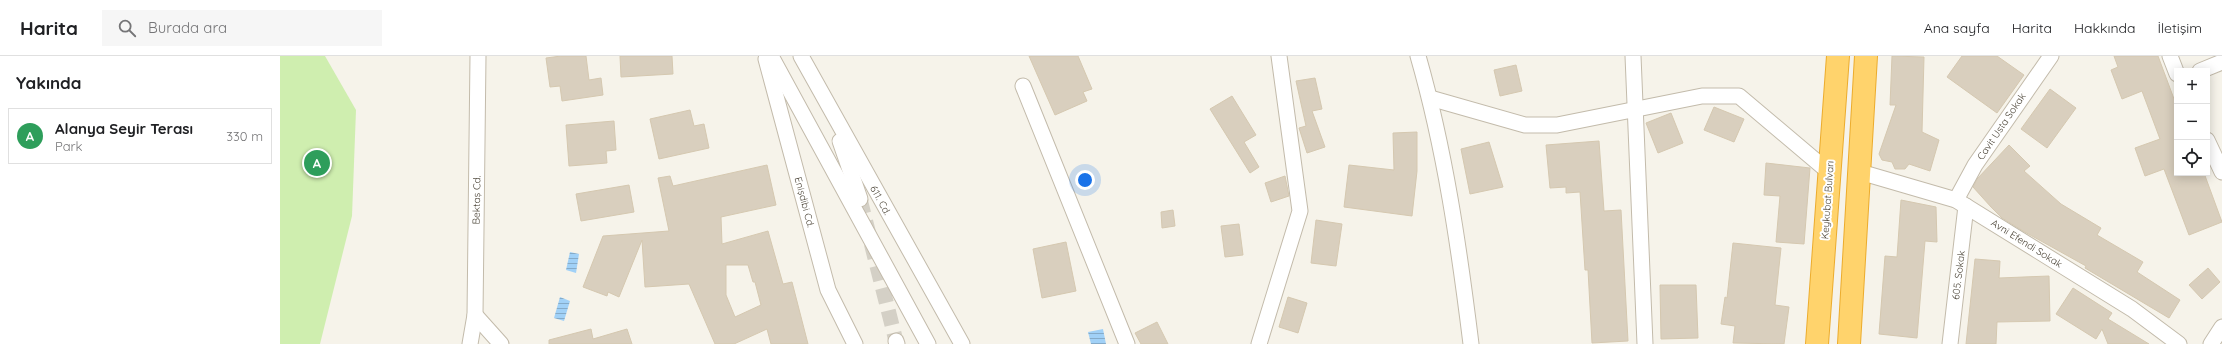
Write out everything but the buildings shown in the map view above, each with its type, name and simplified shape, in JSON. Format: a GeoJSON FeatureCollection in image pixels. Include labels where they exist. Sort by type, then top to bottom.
{"type":"FeatureCollection","features":[{"type":"Feature","properties":{"kind":"highway","name":"Keykubat Bulvarı"},"geometry":{"type":"LineString","coordinates":[[1817,344],[1838,56]]}},
{"type":"Feature","properties":{"kind":"highway"},"geometry":{"type":"LineString","coordinates":[[1849,344],[1866,56]]}},
{"type":"Feature","properties":{"kind":"street","name":"Bektaş Cd."},"geometry":{"type":"LineString","coordinates":[[470,344],[475,315],[478,56]]}},
{"type":"Feature","properties":{"kind":"street","name":"Enişdibi Cd."},"geometry":{"type":"LineString","coordinates":[[765,56],[828,290],[855,344]]}},
{"type":"Feature","properties":{"kind":"street"},"geometry":{"type":"LineString","coordinates":[[771,56],[928,344]]}},
{"type":"Feature","properties":{"kind":"street","name":"611. Cd."},"geometry":{"type":"LineString","coordinates":[[801,56],[962,344]]}},
{"type":"Feature","properties":{"kind":"street"},"geometry":{"type":"LineString","coordinates":[[1259,344],[1300,211],[1279,56]]}},
{"type":"Feature","properties":{"kind":"street"},"geometry":{"type":"LineString","coordinates":[[1418,56],[1430,98],[1462,266],[1471,344]]}},
{"type":"Feature","properties":{"kind":"street"},"geometry":{"type":"LineString","coordinates":[[1633,56],[1634,111],[1645,344]]}},
{"type":"Feature","properties":{"kind":"street","name":"Cavit Usta Sokak"},"geometry":{"type":"LineString","coordinates":[[1961,203],[1975,165],[2051,56]]}},
{"type":"Feature","properties":{"kind":"street"},"geometry":{"type":"LineString","coordinates":[[2170,56],[2175,68]]}},
{"type":"Feature","properties":{"kind":"street"},"geometry":{"type":"LineString","coordinates":[[2207,68],[2222,62]]}},
{"type":"Feature","properties":{"kind":"street"},"geometry":{"type":"LineString","coordinates":[[1023,86],[1126,344]]}},
{"type":"Feature","properties":{"kind":"street"},"geometry":{"type":"LineString","coordinates":[[1430,98],[1525,125],[1557,125],[1634,111],[1702,96],[1739,96],[1829,172]]}},
{"type":"Feature","properties":{"kind":"street"},"geometry":{"type":"LineString","coordinates":[[828,105],[860,199]]}},
{"type":"Feature","properties":{"kind":"street"},"geometry":{"type":"LineString","coordinates":[[2210,146],[2222,172]]}},
{"type":"Feature","properties":{"kind":"street","name":"Avni Efendi Sokak"},"geometry":{"type":"LineString","coordinates":[[1860,172],[1961,203],[2132,309],[2179,344]]}},
{"type":"Feature","properties":{"kind":"street","name":"605. Sokak"},"geometry":{"type":"LineString","coordinates":[[1950,344],[1961,203]]}},
{"type":"Feature","properties":{"kind":"street"},"geometry":{"type":"LineString","coordinates":[[475,315],[501,344]]}},
{"type":"Feature","properties":{"kind":"street"},"geometry":{"type":"LineString","coordinates":[[2210,344],[2222,327]]}},
{"type":"Feature","properties":{"kind":"green space"},"geometry":{"type":"Polygon","coordinates":[[[280,56],[325,56],[356,110],[352,216],[320,344],[280,344],[280,56]]]}},
{"type":"Feature","properties":{"kind":"water"},"geometry":{"type":"Polygon","coordinates":[[[570,252],[579,254],[576,273],[566,270],[570,252]]]}},
{"type":"Feature","properties":{"kind":"water"},"geometry":{"type":"Polygon","coordinates":[[[560,297],[570,301],[564,321],[554,318],[560,297]]]}},
{"type":"Feature","properties":{"kind":"water"},"geometry":{"type":"Polygon","coordinates":[[[1103,329],[1106,344],[1091,344],[1088,332],[1103,329]]]}},
{"type":"Feature","properties":{"kind":"tunnel"},"geometry":{"type":"LineString","coordinates":[[860,199],[896,341]]}},
{"type":"Feature","properties":{"kind":"place","name":"Alanya Seyir Terası"},"geometry":{"type":"Point","coordinates":[317,163]}}]}
